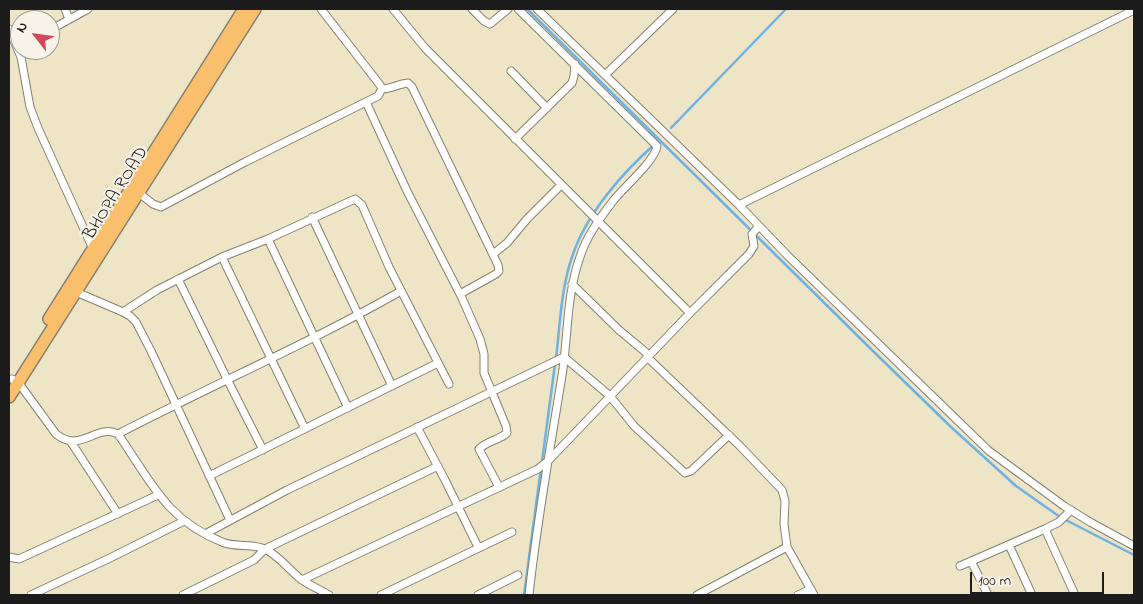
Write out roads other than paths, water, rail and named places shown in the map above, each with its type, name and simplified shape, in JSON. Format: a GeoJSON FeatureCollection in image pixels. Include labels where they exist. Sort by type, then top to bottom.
{"type":"FeatureCollection","features":[{"type":"Feature","properties":{"kind":"main road","name":"BHOPA ROAD"},"geometry":{"type":"LineString","coordinates":[[9,397],[13,382],[93,248],[244,9]]}},
{"type":"Feature","properties":{"kind":"main road","name":"BHOPA ROAD"},"geometry":{"type":"LineString","coordinates":[[13,382],[76,292],[255,9]]}},
{"type":"Feature","properties":{"kind":"street"},"geometry":{"type":"LineString","coordinates":[[65,9],[70,19]]}},
{"type":"Feature","properties":{"kind":"street"},"geometry":{"type":"LineString","coordinates":[[60,24],[88,9]]}},
{"type":"Feature","properties":{"kind":"street"},"geometry":{"type":"LineString","coordinates":[[321,9],[382,89]]}},
{"type":"Feature","properties":{"kind":"street"},"geometry":{"type":"LineString","coordinates":[[393,9],[424,48],[690,313]]}},
{"type":"Feature","properties":{"kind":"street"},"geometry":{"type":"LineString","coordinates":[[472,9],[484,21],[490,24],[508,9]]}},
{"type":"Feature","properties":{"kind":"street"},"geometry":{"type":"LineString","coordinates":[[518,9],[658,146],[652,157],[613,201],[593,217],[580,256],[572,284],[559,360],[529,595]]}},
{"type":"Feature","properties":{"kind":"street"},"geometry":{"type":"LineString","coordinates":[[539,9],[739,205],[755,229],[788,256],[989,451],[1029,482],[1066,515],[1134,546]]}},
{"type":"Feature","properties":{"kind":"street"},"geometry":{"type":"LineString","coordinates":[[605,75],[673,9]]}},
{"type":"Feature","properties":{"kind":"street"},"geometry":{"type":"LineString","coordinates":[[739,205],[1134,10]]}},
{"type":"Feature","properties":{"kind":"street"},"geometry":{"type":"LineString","coordinates":[[22,60],[30,107],[93,248]]}},
{"type":"Feature","properties":{"kind":"street"},"geometry":{"type":"LineString","coordinates":[[515,139],[572,83],[575,64]]}},
{"type":"Feature","properties":{"kind":"street"},"geometry":{"type":"LineString","coordinates":[[511,71],[547,108]]}},
{"type":"Feature","properties":{"kind":"street"},"geometry":{"type":"LineString","coordinates":[[382,89],[390,89],[405,83],[412,87],[498,265],[498,271],[460,294]]}},
{"type":"Feature","properties":{"kind":"street"},"geometry":{"type":"LineString","coordinates":[[139,193],[153,204],[161,207],[245,162],[378,96],[382,89]]}},
{"type":"Feature","properties":{"kind":"street"},"geometry":{"type":"LineString","coordinates":[[366,102],[407,191],[460,294],[483,347],[484,370],[507,433],[501,438],[482,445],[479,449],[499,487]]}},
{"type":"Feature","properties":{"kind":"street"},"geometry":{"type":"LineString","coordinates":[[493,254],[507,243],[526,219],[561,185]]}},
{"type":"Feature","properties":{"kind":"street"},"geometry":{"type":"LineString","coordinates":[[123,312],[157,290],[222,258],[352,200],[362,205],[401,291],[449,384]]}},
{"type":"Feature","properties":{"kind":"street"},"geometry":{"type":"LineString","coordinates":[[312,218],[392,386]]}},
{"type":"Feature","properties":{"kind":"street"},"geometry":{"type":"LineString","coordinates":[[302,580],[538,469],[749,254],[754,246],[755,229]]}},
{"type":"Feature","properties":{"kind":"street"},"geometry":{"type":"LineString","coordinates":[[268,239],[348,408]]}},
{"type":"Feature","properties":{"kind":"street"},"geometry":{"type":"LineString","coordinates":[[222,258],[305,429]]}},
{"type":"Feature","properties":{"kind":"street"},"geometry":{"type":"LineString","coordinates":[[178,280],[263,450]]}},
{"type":"Feature","properties":{"kind":"street"},"geometry":{"type":"LineString","coordinates":[[572,284],[729,435],[782,490],[785,501],[784,524],[787,547],[812,592],[798,595]]}},
{"type":"Feature","properties":{"kind":"street"},"geometry":{"type":"LineString","coordinates":[[118,434],[358,315],[401,291]]}},
{"type":"Feature","properties":{"kind":"street"},"geometry":{"type":"LineString","coordinates":[[76,292],[123,312],[136,322],[230,520]]}},
{"type":"Feature","properties":{"kind":"street"},"geometry":{"type":"LineString","coordinates":[[205,534],[286,490],[416,426],[559,360]]}},
{"type":"Feature","properties":{"kind":"street"},"geometry":{"type":"LineString","coordinates":[[559,360],[610,396],[634,426],[685,473],[691,471],[729,435]]}},
{"type":"Feature","properties":{"kind":"street"},"geometry":{"type":"LineString","coordinates":[[209,476],[438,363]]}},
{"type":"Feature","properties":{"kind":"street"},"geometry":{"type":"LineString","coordinates":[[13,382],[63,440],[71,442],[108,431],[118,434],[158,496],[184,520],[205,534],[232,545],[265,549],[302,580],[329,595]]}},
{"type":"Feature","properties":{"kind":"street"},"geometry":{"type":"LineString","coordinates":[[416,426],[478,548]]}},
{"type":"Feature","properties":{"kind":"street"},"geometry":{"type":"LineString","coordinates":[[71,442],[118,514]]}},
{"type":"Feature","properties":{"kind":"street"},"geometry":{"type":"LineString","coordinates":[[183,595],[254,560],[265,549],[438,466]]}},
{"type":"Feature","properties":{"kind":"street"},"geometry":{"type":"LineString","coordinates":[[9,557],[19,559],[158,496]]}},
{"type":"Feature","properties":{"kind":"street"},"geometry":{"type":"LineString","coordinates":[[960,566],[1045,529],[1066,515]]}},
{"type":"Feature","properties":{"kind":"street"},"geometry":{"type":"LineString","coordinates":[[31,595],[112,557],[184,520]]}},
{"type":"Feature","properties":{"kind":"street"},"geometry":{"type":"LineString","coordinates":[[1045,529],[1075,595]]}},
{"type":"Feature","properties":{"kind":"street"},"geometry":{"type":"LineString","coordinates":[[381,595],[512,532]]}},
{"type":"Feature","properties":{"kind":"street"},"geometry":{"type":"LineString","coordinates":[[1009,545],[1032,595]]}},
{"type":"Feature","properties":{"kind":"street"},"geometry":{"type":"LineString","coordinates":[[697,595],[710,592],[787,547]]}},
{"type":"Feature","properties":{"kind":"street"},"geometry":{"type":"LineString","coordinates":[[971,561],[988,595]]}},
{"type":"Feature","properties":{"kind":"street"},"geometry":{"type":"LineString","coordinates":[[478,595],[518,575]]}},
{"type":"Feature","properties":{"kind":"waterway"},"geometry":{"type":"LineString","coordinates":[[527,9],[875,353],[951,427],[1016,486],[1060,517],[1134,555]]}},
{"type":"Feature","properties":{"kind":"waterway"},"geometry":{"type":"LineString","coordinates":[[671,128],[786,9]]}},
{"type":"Feature","properties":{"kind":"waterway"},"geometry":{"type":"LineString","coordinates":[[556,358],[565,282],[578,241],[606,195],[655,144]]}},
{"type":"Feature","properties":{"kind":"waterway"},"geometry":{"type":"LineString","coordinates":[[542,462],[555,364]]}},
{"type":"Feature","properties":{"kind":"waterway"},"geometry":{"type":"LineString","coordinates":[[524,595],[541,468]]}}]}
